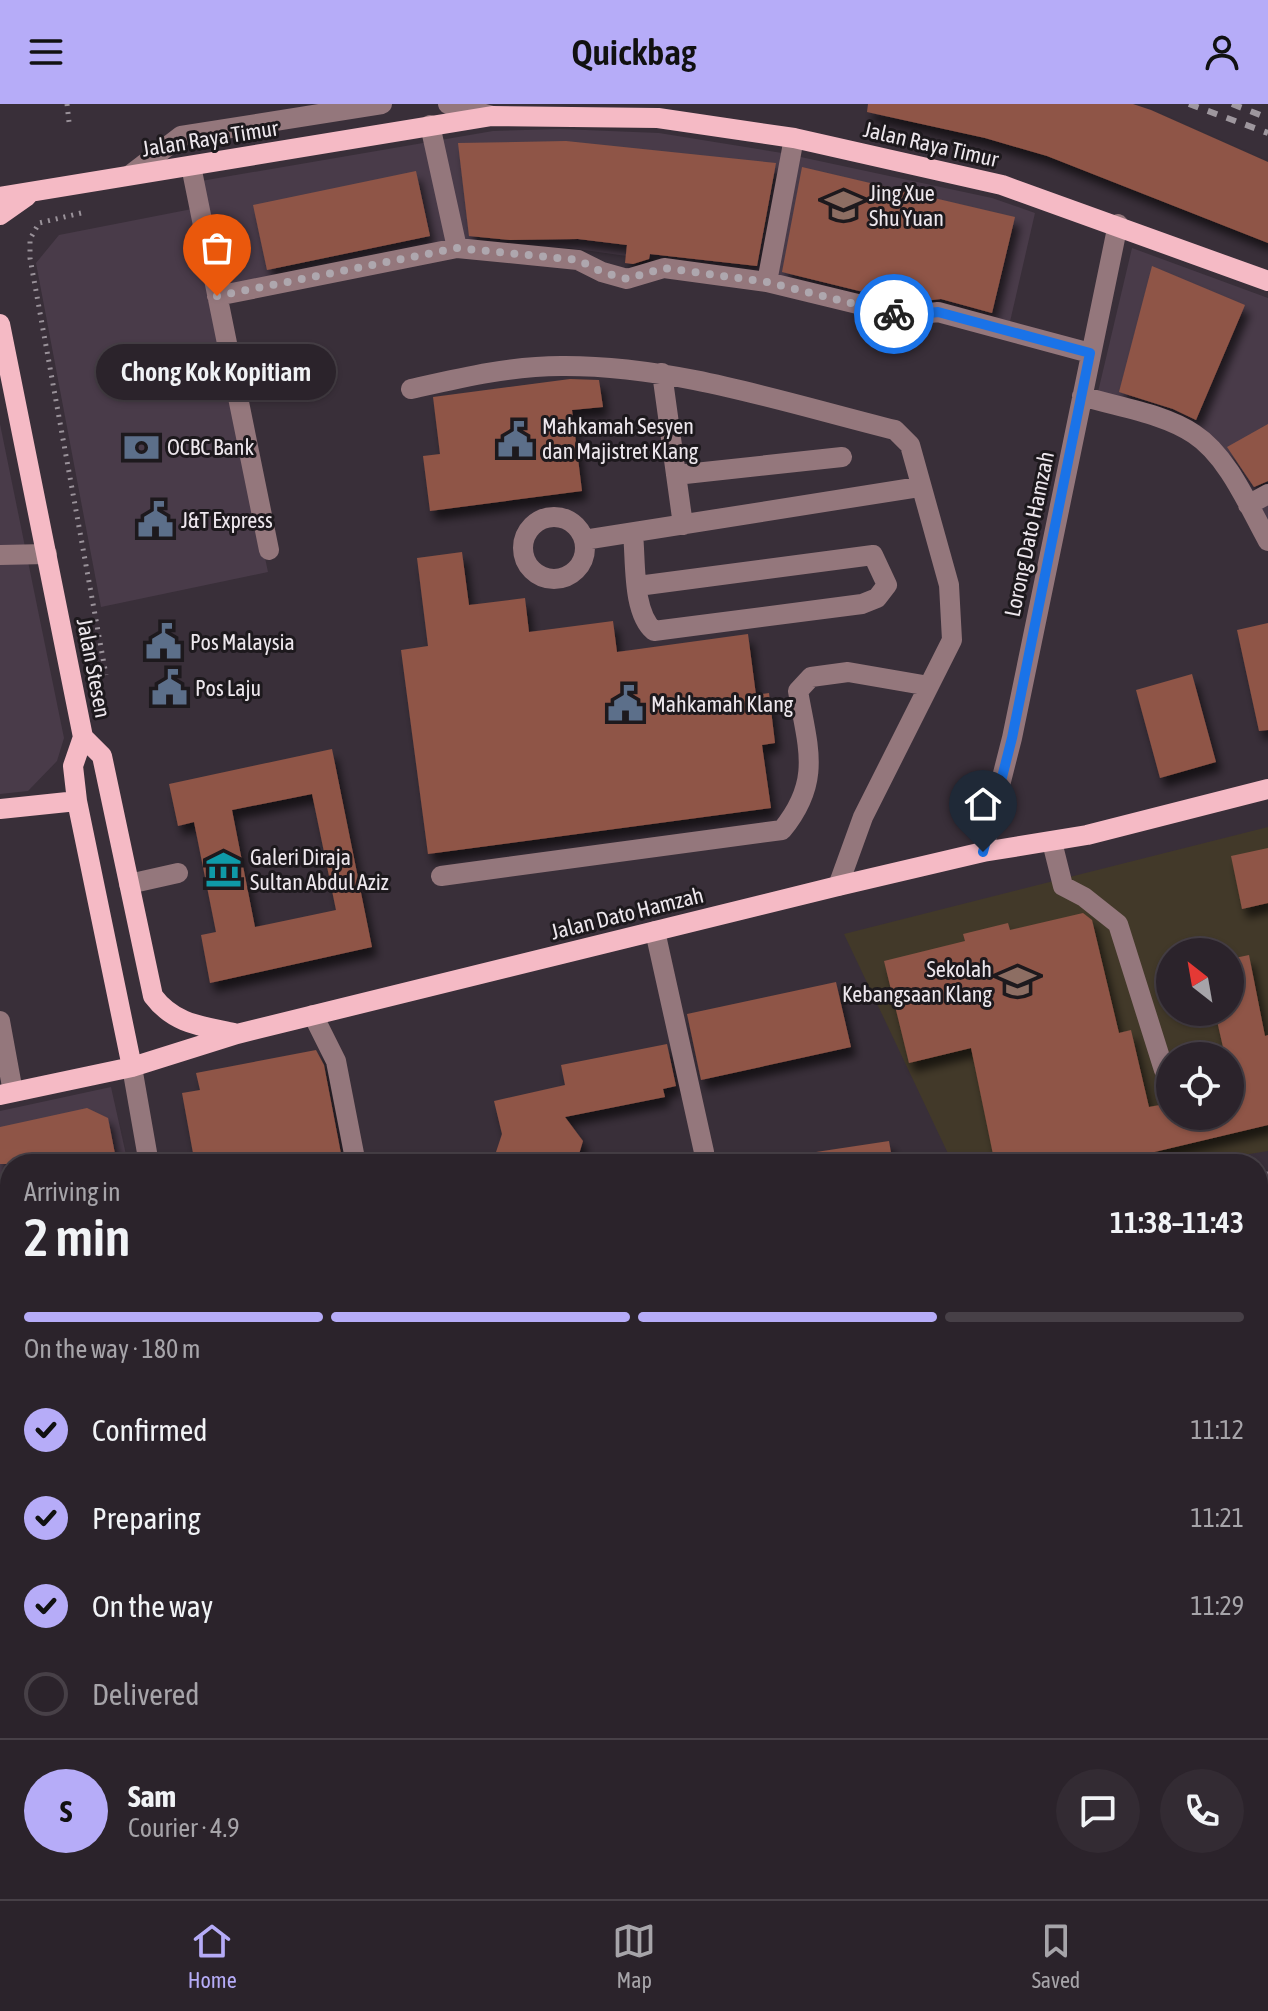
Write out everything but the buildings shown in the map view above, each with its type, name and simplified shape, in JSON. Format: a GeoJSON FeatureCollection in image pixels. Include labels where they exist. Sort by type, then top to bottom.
{"type":"FeatureCollection","features":[{"type":"Feature","properties":{"kind":"main road","name":"Jalan Raya Timur"},"geometry":{"type":"LineString","coordinates":[[0,197],[492,116],[658,118],[794,138],[1002,185],[1118,224],[1268,281]]}},
{"type":"Feature","properties":{"kind":"main road"},"geometry":{"type":"LineString","coordinates":[[0,215],[37,190]]}},
{"type":"Feature","properties":{"kind":"main road","name":"Jalan Stesen"},"geometry":{"type":"LineString","coordinates":[[0,324],[4,363],[47,554],[83,737],[73,766],[77,801],[132,1067]]}},
{"type":"Feature","properties":{"kind":"main road"},"geometry":{"type":"LineString","coordinates":[[83,737],[102,756],[153,996],[164,1011],[186,1023],[237,1034]]}},
{"type":"Feature","properties":{"kind":"main road","name":"Jalan Dato Hamzah"},"geometry":{"type":"LineString","coordinates":[[6,1094],[132,1067],[237,1034],[838,886],[983,852],[1052,842],[1268,789]]}},
{"type":"Feature","properties":{"kind":"main road"},"geometry":{"type":"LineString","coordinates":[[0,809],[77,801]]}},
{"type":"Feature","properties":{"kind":"street"},"geometry":{"type":"LineString","coordinates":[[130,175],[181,136],[382,104]]}},
{"type":"Feature","properties":{"kind":"street"},"geometry":{"type":"LineString","coordinates":[[448,104],[492,116]]}},
{"type":"Feature","properties":{"kind":"street"},"geometry":{"type":"LineString","coordinates":[[430,125],[457,248]]}},
{"type":"Feature","properties":{"kind":"street"},"geometry":{"type":"LineString","coordinates":[[767,282],[794,138]]}},
{"type":"Feature","properties":{"kind":"street"},"geometry":{"type":"LineString","coordinates":[[191,166],[269,550]]}},
{"type":"Feature","properties":{"kind":"street","name":"Lorong Dato Hamzah"},"geometry":{"type":"LineString","coordinates":[[983,852],[1012,738],[1118,224]]}},
{"type":"Feature","properties":{"kind":"street"},"geometry":{"type":"LineString","coordinates":[[217,296],[457,248],[578,260],[602,272],[627,279],[664,268],[767,282],[907,316],[938,312],[1090,353]]}},
{"type":"Feature","properties":{"kind":"street"},"geometry":{"type":"LineString","coordinates":[[411,389],[498,370],[561,366],[662,373],[895,430],[910,445],[919,487],[949,585],[952,640],[863,817],[838,886]]}},
{"type":"Feature","properties":{"kind":"street"},"geometry":{"type":"LineString","coordinates":[[662,373],[683,525]]}},
{"type":"Feature","properties":{"kind":"street"},"geometry":{"type":"LineString","coordinates":[[1082,396],[1169,422],[1195,434],[1214,452],[1268,541]]}},
{"type":"Feature","properties":{"kind":"street"},"geometry":{"type":"LineString","coordinates":[[676,475],[842,457]]}},
{"type":"Feature","properties":{"kind":"street"},"geometry":{"type":"LineString","coordinates":[[584,540],[919,487]]}},
{"type":"Feature","properties":{"kind":"street"},"geometry":{"type":"LineString","coordinates":[[1248,505],[1268,494]]}},
{"type":"Feature","properties":{"kind":"street"},"geometry":{"type":"LineString","coordinates":[[633,534],[638,586],[644,623],[654,631],[862,604],[877,598],[887,585],[873,555],[638,586]]}},
{"type":"Feature","properties":{"kind":"street"},"geometry":{"type":"LineString","coordinates":[[0,555],[47,554]]}},
{"type":"Feature","properties":{"kind":"street"},"geometry":{"type":"LineString","coordinates":[[441,876],[782,830],[800,808],[809,786],[808,745],[798,691],[811,677],[848,672],[929,686]]}},
{"type":"Feature","properties":{"kind":"street"},"geometry":{"type":"LineString","coordinates":[[1052,842],[1063,886],[1084,897],[1118,924],[1156,1045]]}},
{"type":"Feature","properties":{"kind":"street"},"geometry":{"type":"LineString","coordinates":[[129,884],[178,873]]}},
{"type":"Feature","properties":{"kind":"street"},"geometry":{"type":"LineString","coordinates":[[655,931],[704,1152]]}},
{"type":"Feature","properties":{"kind":"street"},"geometry":{"type":"LineString","coordinates":[[313,1015],[336,1061],[354,1154]]}},
{"type":"Feature","properties":{"kind":"street"},"geometry":{"type":"LineString","coordinates":[[0,1021],[6,1094]]}},
{"type":"Feature","properties":{"kind":"street"},"geometry":{"type":"LineString","coordinates":[[132,1067],[147,1154]]}},
{"type":"Feature","properties":{"kind":"path"},"geometry":{"type":"LineString","coordinates":[[67,104],[69,122]]}},
{"type":"Feature","properties":{"kind":"path"},"geometry":{"type":"LineString","coordinates":[[81,213],[39,223],[30,239],[30,258],[106,675]]}},
{"type":"Feature","properties":{"kind":"shaded area"},"geometry":{"type":"Polygon","coordinates":[[[560,129],[659,133],[782,153],[992,198],[1035,213],[1009,326],[909,310],[761,275],[570,248],[446,243],[222,288],[201,181],[493,131],[560,129]]]}},
{"type":"Feature","properties":{"kind":"shaded area"},"geometry":{"type":"Polygon","coordinates":[[[192,209],[268,572],[101,607],[36,263],[59,235],[192,209]]]}},
{"type":"Feature","properties":{"kind":"shaded area"},"geometry":{"type":"Polygon","coordinates":[[[1132,248],[1268,298],[1268,532],[1221,451],[1098,392],[1132,248]]]}},
{"type":"Feature","properties":{"kind":"shaded area"},"geometry":{"type":"Polygon","coordinates":[[[0,424],[64,738],[57,761],[28,791],[0,794],[0,424]]]}},
{"type":"Feature","properties":{"kind":"shaded area","name":"Sekolah Kebangsaan Klang"},"geometry":{"type":"Polygon","coordinates":[[[1268,827],[1268,1151],[1250,1154],[948,1154],[844,934],[1268,827]]]}},
{"type":"Feature","properties":{"kind":"shaded area"},"geometry":{"type":"Polygon","coordinates":[[[111,1087],[126,1154],[0,1154],[0,1111],[111,1087]]]}},
{"type":"Feature","properties":{"kind":"railway"},"geometry":{"type":"LineString","coordinates":[[1189,104],[1268,133]]}},
{"type":"Feature","properties":{"kind":"railway"},"geometry":{"type":"LineString","coordinates":[[1232,104],[1268,118]]}},
{"type":"Feature","properties":{"kind":"way so far"},"geometry":{"type":"LineString","coordinates":[[217,296],[457,248],[578,260],[602,272],[627,279],[664,268],[767,282],[894,314]]}},
{"type":"Feature","properties":{"kind":"place","name":"Jing Xue Shu Yuan"},"geometry":{"type":"Point","coordinates":[843,206]}},
{"type":"Feature","properties":{"kind":"place","name":"Chong Kok Kopitiam"},"geometry":{"type":"Point","coordinates":[217,296]}},
{"type":"Feature","properties":{"kind":"place","name":"Mahkamah Sesyen dan Majistret Klang"},"geometry":{"type":"Point","coordinates":[516,439]}},
{"type":"Feature","properties":{"kind":"place","name":"OCBC Bank"},"geometry":{"type":"Point","coordinates":[141,447]}},
{"type":"Feature","properties":{"kind":"place","name":"J&T Express"},"geometry":{"type":"Point","coordinates":[155,520]}},
{"type":"Feature","properties":{"kind":"place","name":"Pos Malaysia"},"geometry":{"type":"Point","coordinates":[164,642]}},
{"type":"Feature","properties":{"kind":"place","name":"Pos Laju"},"geometry":{"type":"Point","coordinates":[169,688]}},
{"type":"Feature","properties":{"kind":"place","name":"Mahkamah Klang"},"geometry":{"type":"Point","coordinates":[625,704]}},
{"type":"Feature","properties":{"kind":"place","name":"Galeri Diraja Sultan Abdul Aziz"},"geometry":{"type":"Point","coordinates":[224,870]}},
{"type":"Feature","properties":{"kind":"place","name":"Sekolah Kebangsaan Klang"},"geometry":{"type":"Point","coordinates":[1018,982]}},
{"type":"Feature","properties":{"kind":"route"},"geometry":{"type":"LineString","coordinates":[[894,314],[907,316],[938,312],[1090,353],[1012,738],[983,852]]}}]}
